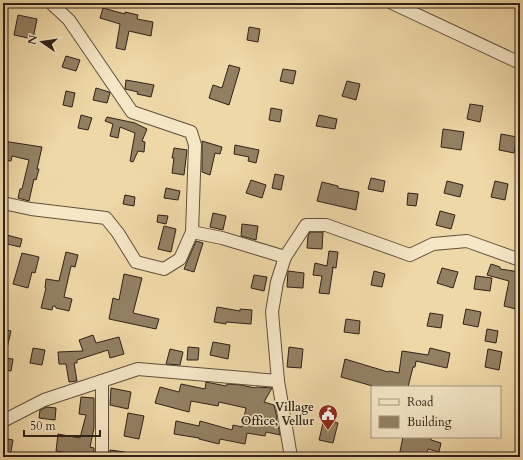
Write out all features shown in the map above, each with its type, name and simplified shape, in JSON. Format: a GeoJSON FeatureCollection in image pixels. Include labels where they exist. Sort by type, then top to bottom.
{"type":"FeatureCollection","features":[{"type":"Feature","properties":{"kind":"street"},"geometry":{"type":"LineString","coordinates":[[3,203],[31,209],[106,218],[118,233],[136,262],[164,269],[180,258],[192,232],[195,145],[191,132],[132,112],[69,20],[51,3]]}},
{"type":"Feature","properties":{"kind":"street"},"geometry":{"type":"LineString","coordinates":[[392,3],[520,63]]}},
{"type":"Feature","properties":{"kind":"street"},"geometry":{"type":"LineString","coordinates":[[291,457],[278,381],[272,312],[277,282],[285,257],[306,225],[326,225],[410,255],[433,244],[467,241],[520,260]]}},
{"type":"Feature","properties":{"kind":"street"},"geometry":{"type":"LineString","coordinates":[[192,232],[222,238],[285,257]]}},
{"type":"Feature","properties":{"kind":"street"},"geometry":{"type":"LineString","coordinates":[[3,421],[44,400],[138,369],[278,381]]}},
{"type":"Feature","properties":{"kind":"street"},"geometry":{"type":"LineString","coordinates":[[102,381],[102,457]]}},
{"type":"Feature","properties":{"kind":"building"},"geometry":{"type":"Polygon","coordinates":[[[103,8],[125,14],[125,12],[138,15],[137,19],[153,22],[151,36],[129,31],[125,50],[116,48],[120,24],[100,18],[103,8]]]}},
{"type":"Feature","properties":{"kind":"building"},"geometry":{"type":"Polygon","coordinates":[[[18,15],[37,19],[33,39],[14,35],[18,15]]]}},
{"type":"Feature","properties":{"kind":"building"},"geometry":{"type":"Polygon","coordinates":[[[249,27],[260,29],[258,42],[247,40],[249,27]]]}},
{"type":"Feature","properties":{"kind":"building"},"geometry":{"type":"Polygon","coordinates":[[[66,56],[80,60],[76,71],[62,67],[66,56]]]}},
{"type":"Feature","properties":{"kind":"building"},"geometry":{"type":"Polygon","coordinates":[[[229,65],[240,68],[229,105],[209,98],[213,85],[222,88],[229,65]]]}},
{"type":"Feature","properties":{"kind":"building"},"geometry":{"type":"Polygon","coordinates":[[[283,69],[296,71],[293,84],[280,81],[283,69]]]}},
{"type":"Feature","properties":{"kind":"building"},"geometry":{"type":"Polygon","coordinates":[[[126,80],[154,85],[151,97],[137,94],[138,92],[125,89],[126,80]]]}},
{"type":"Feature","properties":{"kind":"building"},"geometry":{"type":"Polygon","coordinates":[[[347,81],[360,84],[356,100],[342,96],[347,81]]]}},
{"type":"Feature","properties":{"kind":"building"},"geometry":{"type":"Polygon","coordinates":[[[96,88],[110,93],[107,103],[93,100],[96,88]]]}},
{"type":"Feature","properties":{"kind":"building"},"geometry":{"type":"Polygon","coordinates":[[[66,91],[75,93],[72,107],[63,105],[66,91]]]}},
{"type":"Feature","properties":{"kind":"building"},"geometry":{"type":"Polygon","coordinates":[[[470,104],[483,106],[480,122],[467,119],[470,104]]]}},
{"type":"Feature","properties":{"kind":"building"},"geometry":{"type":"Polygon","coordinates":[[[271,108],[282,110],[280,122],[269,120],[271,108]]]}},
{"type":"Feature","properties":{"kind":"building"},"geometry":{"type":"Polygon","coordinates":[[[81,115],[92,118],[88,130],[78,128],[81,115]]]}},
{"type":"Feature","properties":{"kind":"building"},"geometry":{"type":"Polygon","coordinates":[[[319,115],[337,119],[335,129],[316,126],[319,115]]]}},
{"type":"Feature","properties":{"kind":"building"},"geometry":{"type":"Polygon","coordinates":[[[107,117],[135,123],[147,129],[142,141],[145,142],[144,152],[138,151],[133,162],[130,161],[135,133],[120,127],[118,138],[110,136],[113,124],[105,121],[107,117]]]}},
{"type":"Feature","properties":{"kind":"building"},"geometry":{"type":"Polygon","coordinates":[[[443,129],[464,132],[461,150],[441,147],[443,129]]]}},
{"type":"Feature","properties":{"kind":"building"},"geometry":{"type":"Polygon","coordinates":[[[501,134],[517,137],[514,153],[499,150],[501,134]]]}},
{"type":"Feature","properties":{"kind":"building"},"geometry":{"type":"Polygon","coordinates":[[[3,141],[42,147],[37,169],[39,169],[36,180],[34,179],[29,201],[18,198],[20,189],[22,189],[29,160],[12,156],[11,161],[3,160],[3,141]]]}},
{"type":"Feature","properties":{"kind":"building"},"geometry":{"type":"Polygon","coordinates":[[[202,141],[222,147],[220,154],[215,153],[210,175],[202,172],[202,141]]]}},
{"type":"Feature","properties":{"kind":"building"},"geometry":{"type":"Polygon","coordinates":[[[235,145],[259,150],[256,163],[248,161],[249,157],[234,154],[235,145]]]}},
{"type":"Feature","properties":{"kind":"building"},"geometry":{"type":"Polygon","coordinates":[[[174,148],[187,150],[184,175],[172,173],[174,148]]]}},
{"type":"Feature","properties":{"kind":"building"},"geometry":{"type":"Polygon","coordinates":[[[275,174],[284,176],[281,190],[272,188],[275,174]]]}},
{"type":"Feature","properties":{"kind":"building"},"geometry":{"type":"Polygon","coordinates":[[[371,178],[385,181],[383,192],[368,189],[371,178]]]}},
{"type":"Feature","properties":{"kind":"building"},"geometry":{"type":"Polygon","coordinates":[[[251,180],[266,185],[262,198],[246,193],[251,180]]]}},
{"type":"Feature","properties":{"kind":"building"},"geometry":{"type":"Polygon","coordinates":[[[447,181],[463,185],[460,197],[444,193],[447,181]]]}},
{"type":"Feature","properties":{"kind":"building"},"geometry":{"type":"Polygon","coordinates":[[[495,181],[508,184],[505,200],[491,197],[495,181]]]}},
{"type":"Feature","properties":{"kind":"building"},"geometry":{"type":"Polygon","coordinates":[[[322,182],[338,186],[338,188],[359,192],[356,210],[317,201],[322,182]]]}},
{"type":"Feature","properties":{"kind":"building"},"geometry":{"type":"Polygon","coordinates":[[[166,188],[180,191],[178,200],[164,198],[166,188]]]}},
{"type":"Feature","properties":{"kind":"building"},"geometry":{"type":"Polygon","coordinates":[[[408,193],[418,194],[416,206],[407,205],[408,193]]]}},
{"type":"Feature","properties":{"kind":"building"},"geometry":{"type":"Polygon","coordinates":[[[125,195],[135,197],[134,206],[123,204],[125,195]]]}},
{"type":"Feature","properties":{"kind":"building"},"geometry":{"type":"Polygon","coordinates":[[[440,211],[455,215],[451,229],[436,225],[440,211]]]}},
{"type":"Feature","properties":{"kind":"building"},"geometry":{"type":"Polygon","coordinates":[[[213,213],[226,216],[223,230],[210,227],[213,213]]]}},
{"type":"Feature","properties":{"kind":"building"},"geometry":{"type":"Polygon","coordinates":[[[158,215],[168,216],[166,224],[157,222],[158,215]]]}},
{"type":"Feature","properties":{"kind":"building"},"geometry":{"type":"Polygon","coordinates":[[[242,224],[258,226],[256,240],[241,236],[242,224]]]}},
{"type":"Feature","properties":{"kind":"building"},"geometry":{"type":"Polygon","coordinates":[[[164,226],[176,229],[171,252],[158,249],[164,226]]]}},
{"type":"Feature","properties":{"kind":"building"},"geometry":{"type":"Polygon","coordinates":[[[310,232],[323,232],[322,249],[307,248],[308,236],[310,232]]]}},
{"type":"Feature","properties":{"kind":"building"},"geometry":{"type":"Polygon","coordinates":[[[3,234],[22,239],[20,247],[3,243],[3,234]]]}},
{"type":"Feature","properties":{"kind":"building"},"geometry":{"type":"Polygon","coordinates":[[[196,241],[203,243],[194,272],[184,269],[196,241]]]}},
{"type":"Feature","properties":{"kind":"building"},"geometry":{"type":"Polygon","coordinates":[[[329,251],[338,252],[336,268],[332,267],[329,294],[319,293],[322,276],[313,275],[315,263],[327,266],[329,251]]]}},
{"type":"Feature","properties":{"kind":"building"},"geometry":{"type":"Polygon","coordinates":[[[66,252],[78,255],[75,267],[71,266],[64,297],[72,299],[69,311],[56,308],[55,306],[53,306],[52,310],[41,308],[46,288],[46,279],[59,281],[66,252]]]}},
{"type":"Feature","properties":{"kind":"building"},"geometry":{"type":"Polygon","coordinates":[[[22,253],[39,257],[35,273],[32,272],[28,288],[13,284],[22,253]]]}},
{"type":"Feature","properties":{"kind":"building"},"geometry":{"type":"Polygon","coordinates":[[[491,264],[500,267],[500,269],[520,272],[520,310],[504,306],[509,281],[487,275],[491,264]]]}},
{"type":"Feature","properties":{"kind":"building"},"geometry":{"type":"Polygon","coordinates":[[[442,268],[458,272],[453,288],[437,283],[442,268]]]}},
{"type":"Feature","properties":{"kind":"building"},"geometry":{"type":"Polygon","coordinates":[[[288,271],[304,273],[303,288],[287,287],[288,271]]]}},
{"type":"Feature","properties":{"kind":"building"},"geometry":{"type":"Polygon","coordinates":[[[374,271],[385,274],[382,287],[371,285],[374,271]]]}},
{"type":"Feature","properties":{"kind":"building"},"geometry":{"type":"Polygon","coordinates":[[[124,274],[142,278],[133,313],[159,319],[156,329],[109,319],[113,298],[119,300],[124,274]]]}},
{"type":"Feature","properties":{"kind":"building"},"geometry":{"type":"Polygon","coordinates":[[[254,275],[267,277],[264,291],[251,288],[254,275]]]}},
{"type":"Feature","properties":{"kind":"building"},"geometry":{"type":"Polygon","coordinates":[[[476,276],[492,278],[490,291],[474,289],[476,276]]]}},
{"type":"Feature","properties":{"kind":"building"},"geometry":{"type":"Polygon","coordinates":[[[217,307],[240,311],[240,309],[252,310],[251,324],[226,322],[226,324],[214,322],[217,307]]]}},
{"type":"Feature","properties":{"kind":"building"},"geometry":{"type":"Polygon","coordinates":[[[466,309],[481,312],[478,327],[463,324],[466,309]]]}},
{"type":"Feature","properties":{"kind":"building"},"geometry":{"type":"Polygon","coordinates":[[[430,313],[443,315],[441,328],[427,326],[430,313]]]}},
{"type":"Feature","properties":{"kind":"building"},"geometry":{"type":"Polygon","coordinates":[[[346,319],[360,321],[359,334],[344,332],[346,319]]]}},
{"type":"Feature","properties":{"kind":"building"},"geometry":{"type":"Polygon","coordinates":[[[3,329],[11,331],[6,353],[3,353],[3,329]]]}},
{"type":"Feature","properties":{"kind":"building"},"geometry":{"type":"Polygon","coordinates":[[[487,329],[498,331],[496,343],[485,341],[487,329]]]}},
{"type":"Feature","properties":{"kind":"building"},"geometry":{"type":"Polygon","coordinates":[[[93,335],[96,343],[119,337],[124,354],[110,358],[108,350],[77,360],[77,363],[74,363],[77,381],[69,382],[66,364],[59,364],[58,352],[83,351],[79,340],[93,335]]]}},
{"type":"Feature","properties":{"kind":"building"},"geometry":{"type":"Polygon","coordinates":[[[213,342],[230,345],[228,359],[210,355],[213,342]]]}},
{"type":"Feature","properties":{"kind":"building"},"geometry":{"type":"Polygon","coordinates":[[[188,347],[199,348],[198,360],[187,360],[188,347]]]}},
{"type":"Feature","properties":{"kind":"building"},"geometry":{"type":"Polygon","coordinates":[[[289,347],[303,349],[301,368],[287,367],[289,347]]]}},
{"type":"Feature","properties":{"kind":"building"},"geometry":{"type":"Polygon","coordinates":[[[33,348],[45,350],[42,365],[30,363],[33,348]]]}},
{"type":"Feature","properties":{"kind":"building"},"geometry":{"type":"Polygon","coordinates":[[[430,348],[450,353],[447,368],[416,361],[408,386],[372,386],[341,377],[345,359],[388,372],[399,373],[402,351],[428,355],[430,348]]]}},
{"type":"Feature","properties":{"kind":"building"},"geometry":{"type":"Polygon","coordinates":[[[170,349],[183,352],[180,365],[166,364],[170,349]]]}},
{"type":"Feature","properties":{"kind":"building"},"geometry":{"type":"Polygon","coordinates":[[[488,349],[502,352],[499,370],[485,367],[488,349]]]}},
{"type":"Feature","properties":{"kind":"building"},"geometry":{"type":"Polygon","coordinates":[[[4,358],[13,359],[11,371],[3,370],[4,358]]]}},
{"type":"Feature","properties":{"kind":"building"},"geometry":{"type":"Polygon","coordinates":[[[206,382],[226,386],[227,384],[255,388],[272,388],[264,402],[274,405],[277,418],[275,423],[278,424],[280,435],[266,432],[265,436],[247,433],[245,444],[220,439],[219,444],[199,438],[174,434],[176,421],[199,426],[200,421],[232,430],[233,425],[242,427],[246,408],[219,402],[218,406],[191,401],[189,412],[155,403],[160,387],[179,392],[181,384],[205,389],[206,382]]]}},
{"type":"Feature","properties":{"kind":"building"},"geometry":{"type":"Polygon","coordinates":[[[111,388],[131,392],[128,409],[110,405],[111,388]]]}},
{"type":"Feature","properties":{"kind":"building"},"geometry":{"type":"Polygon","coordinates":[[[81,397],[94,398],[94,428],[90,447],[94,448],[94,457],[82,457],[82,455],[56,451],[58,434],[80,438],[86,415],[79,414],[81,397]]]}},
{"type":"Feature","properties":{"kind":"building"},"geometry":{"type":"Polygon","coordinates":[[[47,407],[56,408],[55,420],[39,418],[40,410],[47,407]]]}},
{"type":"Feature","properties":{"kind":"building"},"geometry":{"type":"Polygon","coordinates":[[[128,413],[144,416],[139,439],[124,436],[128,413]]]}},
{"type":"Feature","properties":{"kind":"building","name":"Village Office, Vellur"},"geometry":{"type":"Polygon","coordinates":[[[324,419],[338,423],[333,443],[319,440],[324,419]]]}},
{"type":"Feature","properties":{"kind":"building"},"geometry":{"type":"Polygon","coordinates":[[[3,438],[13,440],[10,457],[3,457],[3,438]]]}},
{"type":"Feature","properties":{"kind":"building"},"geometry":{"type":"Polygon","coordinates":[[[403,438],[431,438],[431,440],[441,443],[439,452],[428,449],[426,457],[399,456],[403,438]]]}},
{"type":"Feature","properties":{"kind":"building"},"geometry":{"type":"Polygon","coordinates":[[[110,450],[125,452],[124,457],[110,457],[110,450]]]}},
{"type":"Feature","properties":{"kind":"place","name":"Village Office, Vellur"},"geometry":{"type":"Point","coordinates":[328,431]}}]}
